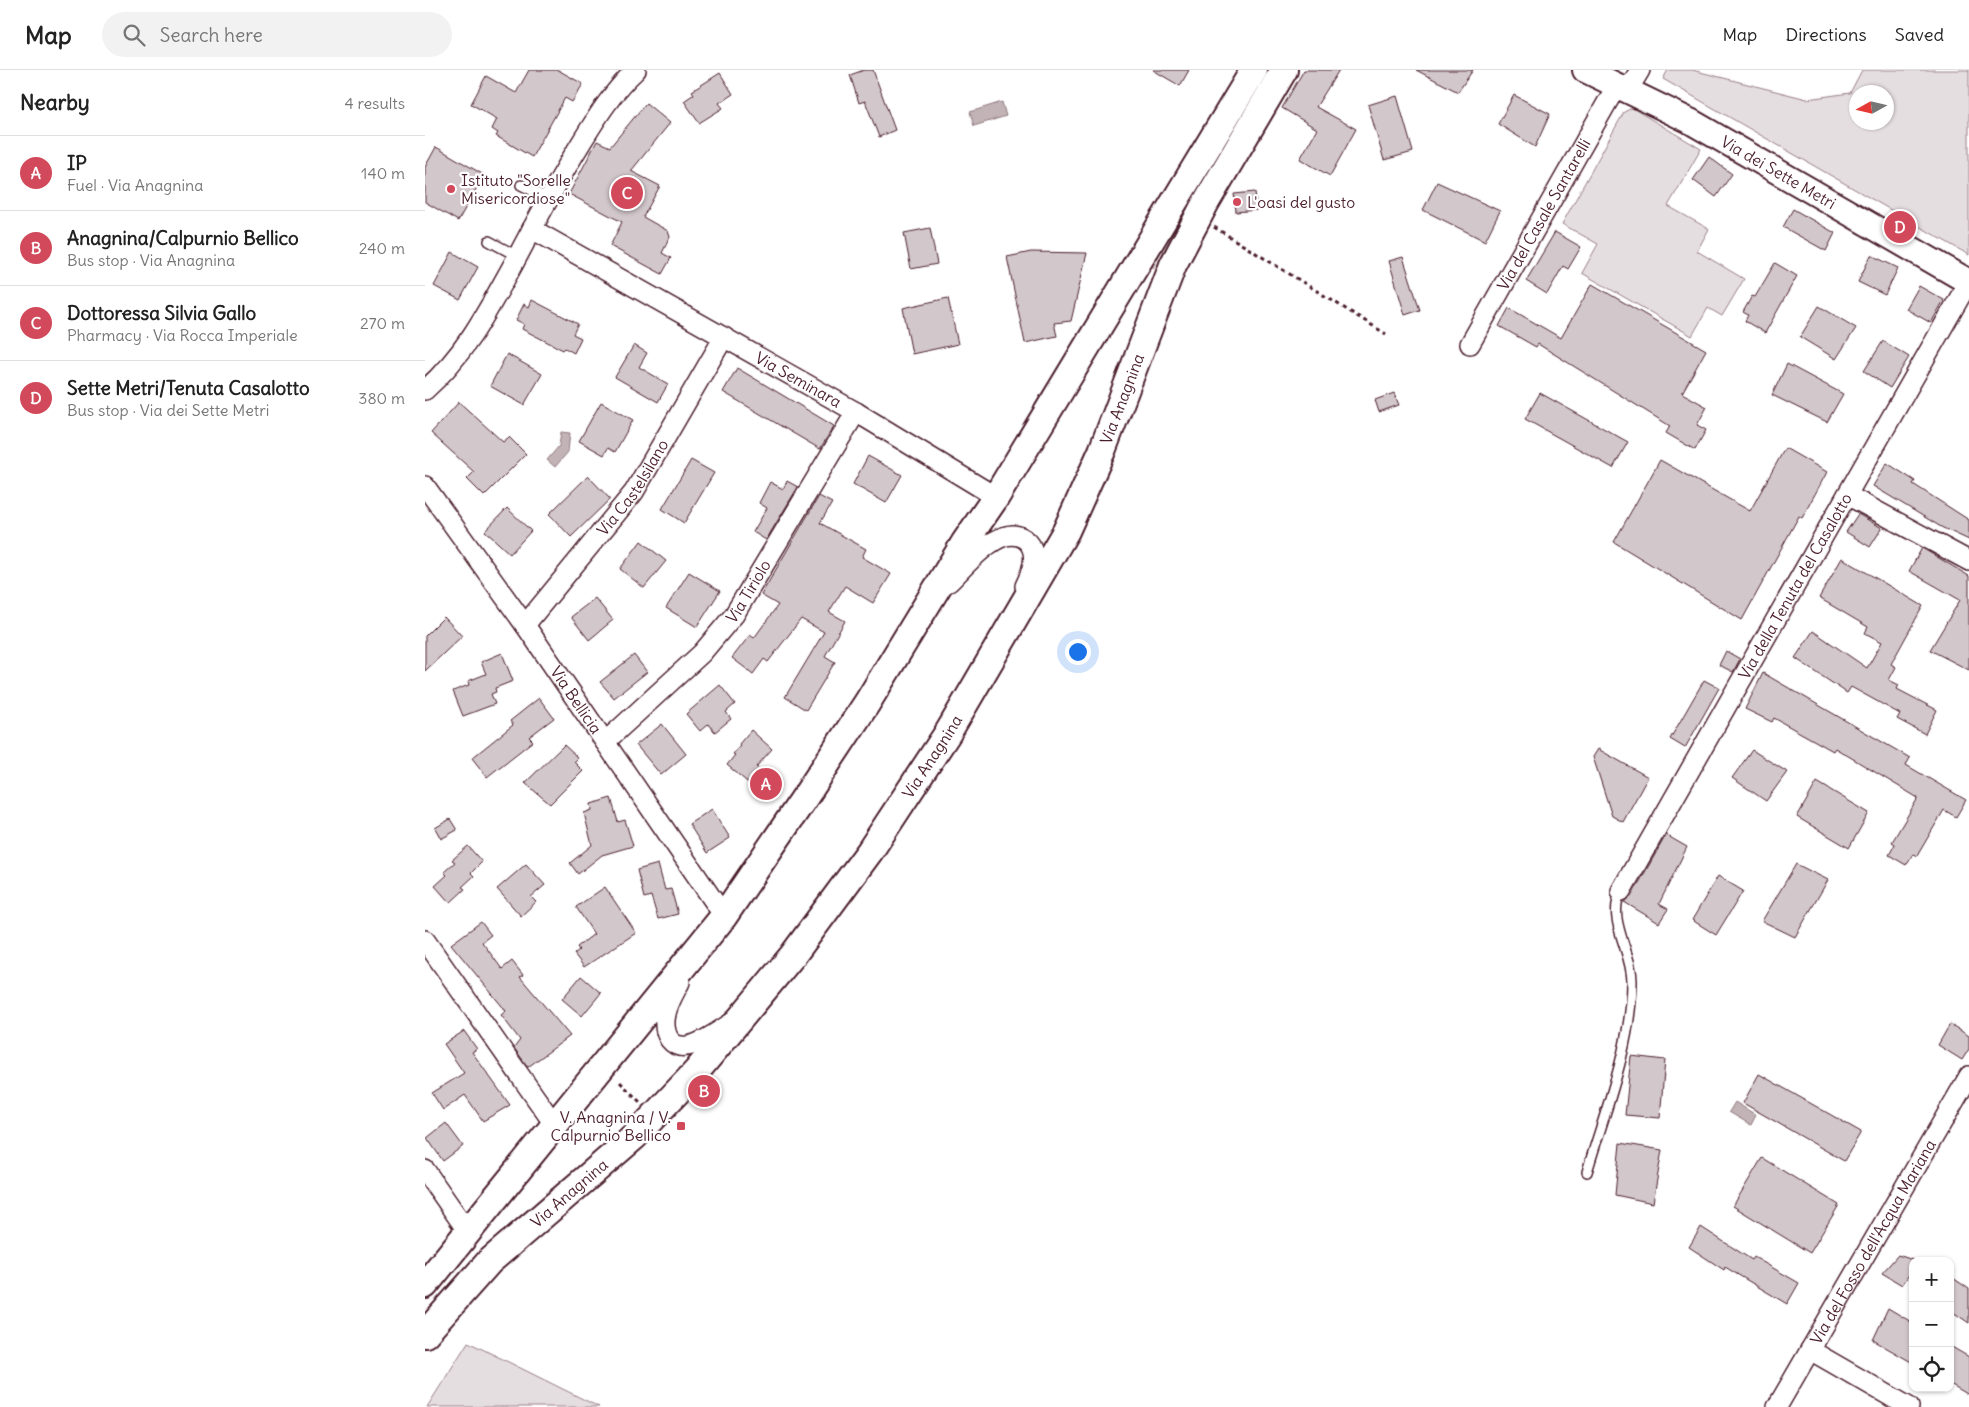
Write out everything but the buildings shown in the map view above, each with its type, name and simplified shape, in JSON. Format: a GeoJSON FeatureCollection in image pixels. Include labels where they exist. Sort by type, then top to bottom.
{"type":"FeatureCollection","features":[{"type":"Feature","properties":{"kind":"main road"},"geometry":{"type":"LineString","coordinates":[[425,1284],[723,916],[816,782],[996,497],[1254,70]]}},
{"type":"Feature","properties":{"kind":"main road","name":"Via Anagnina"},"geometry":{"type":"LineString","coordinates":[[425,1334],[496,1255],[634,1137],[696,1072],[746,1013],[870,851],[949,730],[1052,556],[1076,510],[1102,451],[1162,291],[1198,217],[1284,70]]}},
{"type":"Feature","properties":{"kind":"street"},"geometry":{"type":"LineString","coordinates":[[425,390],[451,366],[475,335],[565,170],[606,103],[635,70]]}},
{"type":"Feature","properties":{"kind":"street","name":"Via dei Sette Metri"},"geometry":{"type":"LineString","coordinates":[[1585,70],[1629,81],[1715,135],[1969,281]]}},
{"type":"Feature","properties":{"kind":"street","name":"Via del Casale Santarelli"},"geometry":{"type":"LineString","coordinates":[[1469,344],[1629,81]]}},
{"type":"Feature","properties":{"kind":"street","name":"Via Seminara"},"geometry":{"type":"LineString","coordinates":[[532,229],[856,412],[996,497]]}},
{"type":"Feature","properties":{"kind":"street","name":"Via della Tenuta del Casalotto"},"geometry":{"type":"LineString","coordinates":[[1621,891],[1969,281]]}},
{"type":"Feature","properties":{"kind":"street","name":"Via Castelsilano"},"geometry":{"type":"LineString","coordinates":[[525,625],[634,492],[724,337]]}},
{"type":"Feature","properties":{"kind":"street","name":"Via Tiriolo"},"geometry":{"type":"LineString","coordinates":[[605,742],[702,653],[735,615],[856,412]]}},
{"type":"Feature","properties":{"kind":"street","name":"Via Bellicia"},"geometry":{"type":"LineString","coordinates":[[425,486],[525,625],[723,916]]}},
{"type":"Feature","properties":{"kind":"street"},"geometry":{"type":"LineString","coordinates":[[1847,494],[1969,561]]}},
{"type":"Feature","properties":{"kind":"street"},"geometry":{"type":"LineString","coordinates":[[931,598],[994,541],[1013,535],[1024,539],[1030,544],[1033,554],[1029,579],[985,671]]}},
{"type":"Feature","properties":{"kind":"street"},"geometry":{"type":"LineString","coordinates":[[425,940],[554,1124]]}},
{"type":"Feature","properties":{"kind":"street"},"geometry":{"type":"LineString","coordinates":[[694,952],[666,1014],[666,1032],[672,1042],[679,1046],[696,1044],[746,1013]]}},
{"type":"Feature","properties":{"kind":"street","name":"Via del Fosso dell'Acqua Mariana"},"geometry":{"type":"LineString","coordinates":[[1777,1407],[1969,1076]]}},
{"type":"Feature","properties":{"kind":"street"},"geometry":{"type":"LineString","coordinates":[[425,1170],[468,1232]]}},
{"type":"Feature","properties":{"kind":"street"},"geometry":{"type":"LineString","coordinates":[[1810,1350],[1909,1407]]}},
{"type":"Feature","properties":{"kind":"lane"},"geometry":{"type":"LineString","coordinates":[[521,185],[549,199]]}},
{"type":"Feature","properties":{"kind":"lane"},"geometry":{"type":"LineString","coordinates":[[489,240],[517,256]]}},
{"type":"Feature","properties":{"kind":"lane"},"geometry":{"type":"LineString","coordinates":[[1587,1172],[1628,1026],[1632,974],[1616,914],[1621,891]]}},
{"type":"Feature","properties":{"kind":"path"},"geometry":{"type":"LineString","coordinates":[[1198,217],[1386,334]]}},
{"type":"Feature","properties":{"kind":"path"},"geometry":{"type":"LineString","coordinates":[[620,1082],[642,1104]]}},
{"type":"Feature","properties":{"kind":"shaded area"},"geometry":{"type":"Polygon","coordinates":[[[1668,70],[1692,70],[1807,99],[1849,93],[1849,130],[1894,130],[1894,85],[1854,85],[1862,70],[1969,70],[1969,255],[1663,79],[1668,70]]]}},
{"type":"Feature","properties":{"kind":"shaded area"},"geometry":{"type":"Polygon","coordinates":[[[1253,100],[1160,271],[1148,264],[1253,100]]]}},
{"type":"Feature","properties":{"kind":"shaded area"},"geometry":{"type":"Polygon","coordinates":[[[1002,102],[1006,116],[974,126],[970,112],[1002,102]]]}},
{"type":"Feature","properties":{"kind":"shaded area"},"geometry":{"type":"Polygon","coordinates":[[[1632,108],[1701,149],[1668,206],[1709,229],[1697,251],[1744,279],[1722,316],[1708,308],[1692,336],[1582,273],[1598,244],[1562,224],[1624,112],[1632,108]]]}},
{"type":"Feature","properties":{"kind":"shaded area"},"geometry":{"type":"Polygon","coordinates":[[[561,432],[570,433],[568,452],[555,467],[547,460],[559,446],[561,432]]]}},
{"type":"Feature","properties":{"kind":"shaded area"},"geometry":{"type":"Polygon","coordinates":[[[1735,1102],[1756,1115],[1751,1125],[1729,1112],[1735,1102]]]}},
{"type":"Feature","properties":{"kind":"shaded area"},"geometry":{"type":"Polygon","coordinates":[[[468,1342],[599,1407],[427,1407],[468,1342]]]}},
{"type":"Feature","properties":{"kind":"place","name":"Istituto \"Sorelle Misericordiose\""},"geometry":{"type":"Point","coordinates":[451,189]}},
{"type":"Feature","properties":{"kind":"place","name":"Dottoressa Silvia Gallo"},"geometry":{"type":"Point","coordinates":[627,193]}},
{"type":"Feature","properties":{"kind":"place","name":"L'oasi del gusto"},"geometry":{"type":"Point","coordinates":[1237,202]}},
{"type":"Feature","properties":{"kind":"place","name":"Sette Metri/Tenuta Casalotto"},"geometry":{"type":"Point","coordinates":[1900,227]}},
{"type":"Feature","properties":{"kind":"place","name":"IP"},"geometry":{"type":"Point","coordinates":[766,784]}},
{"type":"Feature","properties":{"kind":"place","name":"Anagnina/Calpurnio Bellico"},"geometry":{"type":"Point","coordinates":[704,1091]}},
{"type":"Feature","properties":{"kind":"place","name":"V. Anagnina / V. Calpurnio Bellico"},"geometry":{"type":"Point","coordinates":[681,1126]}}]}
